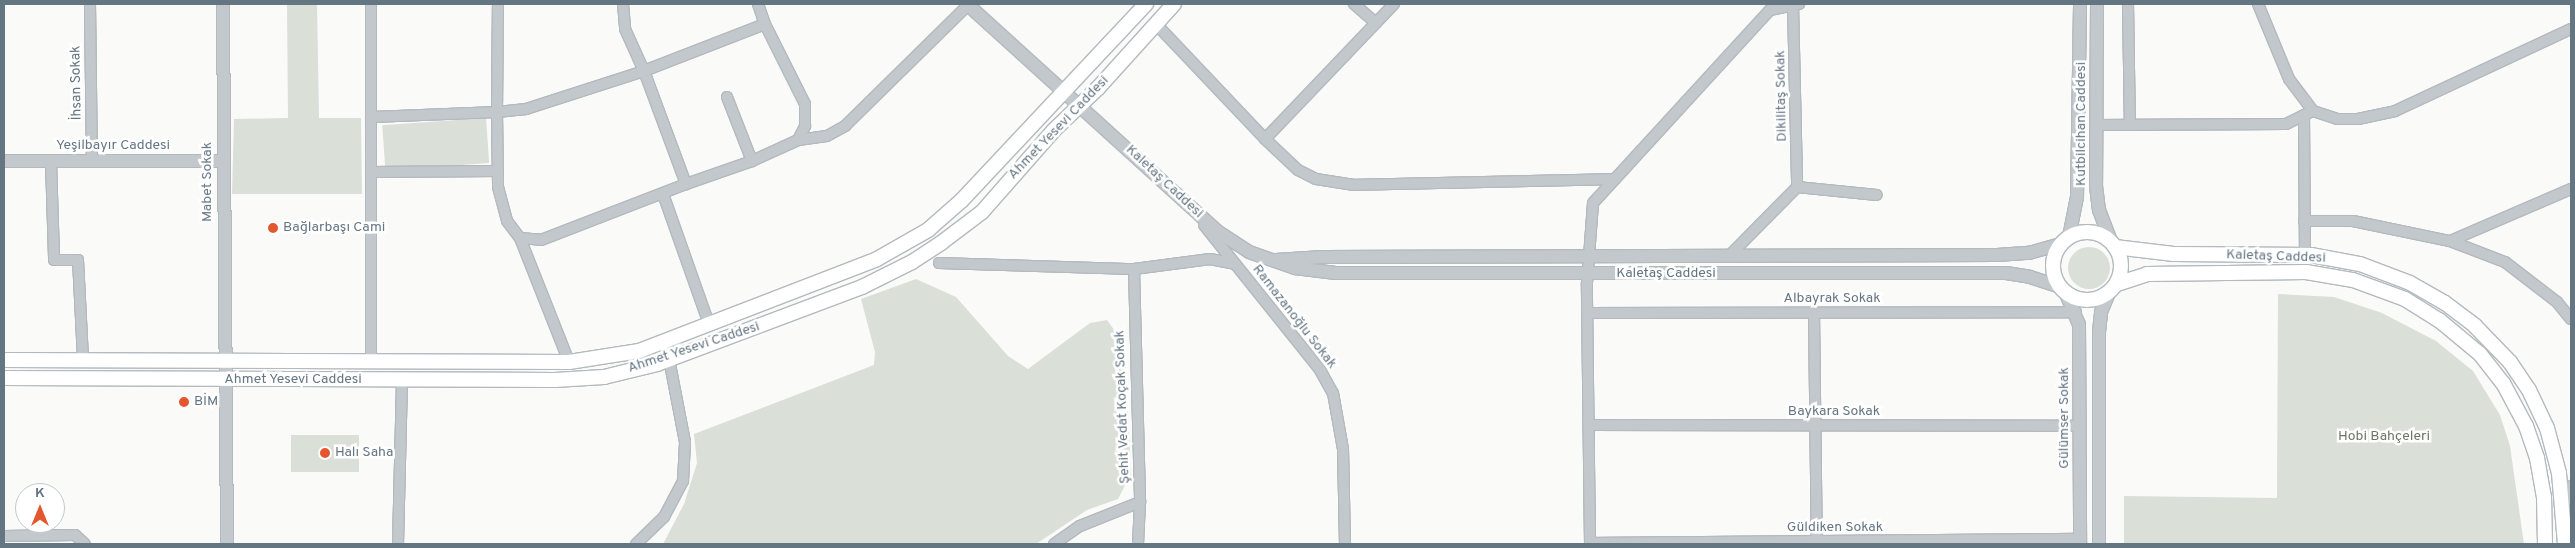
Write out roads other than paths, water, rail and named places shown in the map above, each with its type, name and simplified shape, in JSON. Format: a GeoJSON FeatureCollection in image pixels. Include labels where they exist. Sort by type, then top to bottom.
{"type":"FeatureCollection","features":[{"type":"Feature","properties":{"kind":"main road","name":"Ahmet Yesevi Caddesi"},"geometry":{"type":"LineString","coordinates":[[4,378],[402,381],[604,376],[670,359],[862,287],[912,262],[982,212],[1174,4]]}},
{"type":"Feature","properties":{"kind":"main road","name":"Ahmet Yesevi Caddesi"},"geometry":{"type":"LineString","coordinates":[[4,360],[569,362],[639,351],[877,259],[928,230],[962,200],[1139,6]]}},
{"type":"Feature","properties":{"kind":"main road"},"geometry":{"type":"LineString","coordinates":[[2091,232],[2113,245],[2121,262],[2113,289],[2088,301],[2062,290],[2052,265],[2064,240],[2091,232]]}},
{"type":"Feature","properties":{"kind":"main road","name":"Kaletaş Caddesi"},"geometry":{"type":"LineString","coordinates":[[2113,245],[2174,254],[2305,255],[2360,264],[2410,283],[2476,326],[2510,362],[2529,390],[2547,428],[2564,504],[2565,544]]}},
{"type":"Feature","properties":{"kind":"main road","name":"Kaletaş Caddesi"},"geometry":{"type":"LineString","coordinates":[[2113,289],[2147,274],[2306,272],[2370,287],[2405,299],[2440,320],[2480,354],[2503,383],[2526,426],[2537,458],[2544,496],[2545,544]]}},
{"type":"Feature","properties":{"kind":"street","name":"İhsan Sokak"},"geometry":{"type":"LineString","coordinates":[[90,4],[92,162]]}},
{"type":"Feature","properties":{"kind":"street","name":"Mabet Sokak"},"geometry":{"type":"LineString","coordinates":[[223,4],[224,379],[227,544]]}},
{"type":"Feature","properties":{"kind":"street"},"geometry":{"type":"LineString","coordinates":[[371,4],[372,362]]}},
{"type":"Feature","properties":{"kind":"street"},"geometry":{"type":"LineString","coordinates":[[498,4],[498,187],[507,221],[520,238],[569,362]]}},
{"type":"Feature","properties":{"kind":"street"},"geometry":{"type":"LineString","coordinates":[[623,4],[625,29],[644,71],[686,184]]}},
{"type":"Feature","properties":{"kind":"street"},"geometry":{"type":"LineString","coordinates":[[758,4],[765,24],[805,104],[804,126],[798,140]]}},
{"type":"Feature","properties":{"kind":"street"},"geometry":{"type":"LineString","coordinates":[[520,238],[542,240],[686,184],[752,161],[798,140],[827,136],[845,126],[967,4]]}},
{"type":"Feature","properties":{"kind":"street","name":"Kaletaş Caddesi"},"geometry":{"type":"LineString","coordinates":[[967,4],[1063,91],[1080,104],[1192,210],[1239,247],[1273,261],[1322,273],[2006,274],[2023,275],[2062,290]]}},
{"type":"Feature","properties":{"kind":"street"},"geometry":{"type":"LineString","coordinates":[[1354,4],[1376,23]]}},
{"type":"Feature","properties":{"kind":"street"},"geometry":{"type":"LineString","coordinates":[[1264,139],[1394,4]]}},
{"type":"Feature","properties":{"kind":"street","name":"Dikilitaş Sokak"},"geometry":{"type":"LineString","coordinates":[[1793,4],[1797,187]]}},
{"type":"Feature","properties":{"kind":"street"},"geometry":{"type":"LineString","coordinates":[[1590,544],[1587,257],[1593,202],[1770,10],[1799,4]]}},
{"type":"Feature","properties":{"kind":"street","name":"Kutbilcihan Caddesi"},"geometry":{"type":"LineString","coordinates":[[2064,240],[2077,196],[2080,4]]}},
{"type":"Feature","properties":{"kind":"street","name":"Kutbilcihan Caddesi"},"geometry":{"type":"LineString","coordinates":[[2097,4],[2097,197],[2113,245]]}},
{"type":"Feature","properties":{"kind":"street"},"geometry":{"type":"LineString","coordinates":[[2128,4],[2130,125]]}},
{"type":"Feature","properties":{"kind":"street"},"geometry":{"type":"LineString","coordinates":[[2258,4],[2289,79],[2308,113],[2304,221],[2305,255]]}},
{"type":"Feature","properties":{"kind":"street"},"geometry":{"type":"LineString","coordinates":[[372,116],[497,112],[526,109],[644,71],[765,24]]}},
{"type":"Feature","properties":{"kind":"street"},"geometry":{"type":"LineString","coordinates":[[1156,24],[1264,139],[1298,170],[1316,179],[1353,185],[1615,179]]}},
{"type":"Feature","properties":{"kind":"street"},"geometry":{"type":"LineString","coordinates":[[2096,125],[2286,124],[2308,113],[2337,119],[2358,120],[2395,111],[2571,29]]}},
{"type":"Feature","properties":{"kind":"street"},"geometry":{"type":"LineString","coordinates":[[727,97],[752,161]]}},
{"type":"Feature","properties":{"kind":"street","name":"Yeşilbayır Caddesi"},"geometry":{"type":"LineString","coordinates":[[4,161],[223,161]]}},
{"type":"Feature","properties":{"kind":"street"},"geometry":{"type":"LineString","coordinates":[[51,162],[54,260],[78,260],[83,360]]}},
{"type":"Feature","properties":{"kind":"street"},"geometry":{"type":"LineString","coordinates":[[372,172],[498,171]]}},
{"type":"Feature","properties":{"kind":"street"},"geometry":{"type":"LineString","coordinates":[[1729,256],[1797,187],[1877,195]]}},
{"type":"Feature","properties":{"kind":"street"},"geometry":{"type":"LineString","coordinates":[[2450,241],[2571,189]]}},
{"type":"Feature","properties":{"kind":"street"},"geometry":{"type":"LineString","coordinates":[[663,194],[709,324]]}},
{"type":"Feature","properties":{"kind":"street","name":"Ramazanoğlu Sokak"},"geometry":{"type":"LineString","coordinates":[[1192,210],[1320,370],[1333,393],[1343,449],[1345,544]]}},
{"type":"Feature","properties":{"kind":"street"},"geometry":{"type":"LineString","coordinates":[[2304,221],[2353,221],[2450,241],[2505,262],[2557,302],[2571,319]]}},
{"type":"Feature","properties":{"kind":"street","name":"Kaletaş Caddesi"},"geometry":{"type":"LineString","coordinates":[[1273,261],[1323,257],[2009,255],[2064,240]]}},
{"type":"Feature","properties":{"kind":"street"},"geometry":{"type":"LineString","coordinates":[[939,263],[1134,269],[1210,259],[1235,264]]}},
{"type":"Feature","properties":{"kind":"street","name":"Şehit Vedat Koçak Sokak"},"geometry":{"type":"LineString","coordinates":[[1134,269],[1140,502],[1138,544]]}},
{"type":"Feature","properties":{"kind":"street"},"geometry":{"type":"LineString","coordinates":[[2099,544],[2098,332],[2101,312],[2113,289]]}},
{"type":"Feature","properties":{"kind":"street","name":"Gülümser Sokak"},"geometry":{"type":"LineString","coordinates":[[2062,290],[2076,312],[2080,324],[2080,542]]}},
{"type":"Feature","properties":{"kind":"street","name":"Albayrak Sokak"},"geometry":{"type":"LineString","coordinates":[[1588,313],[2076,312]]}},
{"type":"Feature","properties":{"kind":"street"},"geometry":{"type":"LineString","coordinates":[[1814,313],[1817,543]]}},
{"type":"Feature","properties":{"kind":"street"},"geometry":{"type":"LineString","coordinates":[[636,544],[664,517],[683,481],[685,442],[670,359]]}},
{"type":"Feature","properties":{"kind":"street"},"geometry":{"type":"LineString","coordinates":[[398,544],[402,381]]}},
{"type":"Feature","properties":{"kind":"street","name":"Baykara Sokak"},"geometry":{"type":"LineString","coordinates":[[1589,425],[2080,426]]}},
{"type":"Feature","properties":{"kind":"street"},"geometry":{"type":"LineString","coordinates":[[2564,504],[2571,486]]}},
{"type":"Feature","properties":{"kind":"street"},"geometry":{"type":"LineString","coordinates":[[1054,544],[1080,526],[1140,502]]}},
{"type":"Feature","properties":{"kind":"street"},"geometry":{"type":"LineString","coordinates":[[4,536],[75,536],[85,544]]}},
{"type":"Feature","properties":{"kind":"street","name":"Güldiken Sokak"},"geometry":{"type":"LineString","coordinates":[[1590,544],[2080,542]]}},
{"type":"Feature","properties":{"kind":"place","name":"Bağlarbaşı Cami"},"geometry":{"type":"Point","coordinates":[273,228]}},
{"type":"Feature","properties":{"kind":"place","name":"BİM"},"geometry":{"type":"Point","coordinates":[184,402]}},
{"type":"Feature","properties":{"kind":"place","name":"Halı Saha"},"geometry":{"type":"Point","coordinates":[325,453]}},
{"type":"Feature","properties":{"kind":"park label","name":"Hobi Bahçeleri"},"geometry":{"type":"Point","coordinates":[2384,437]}}]}
